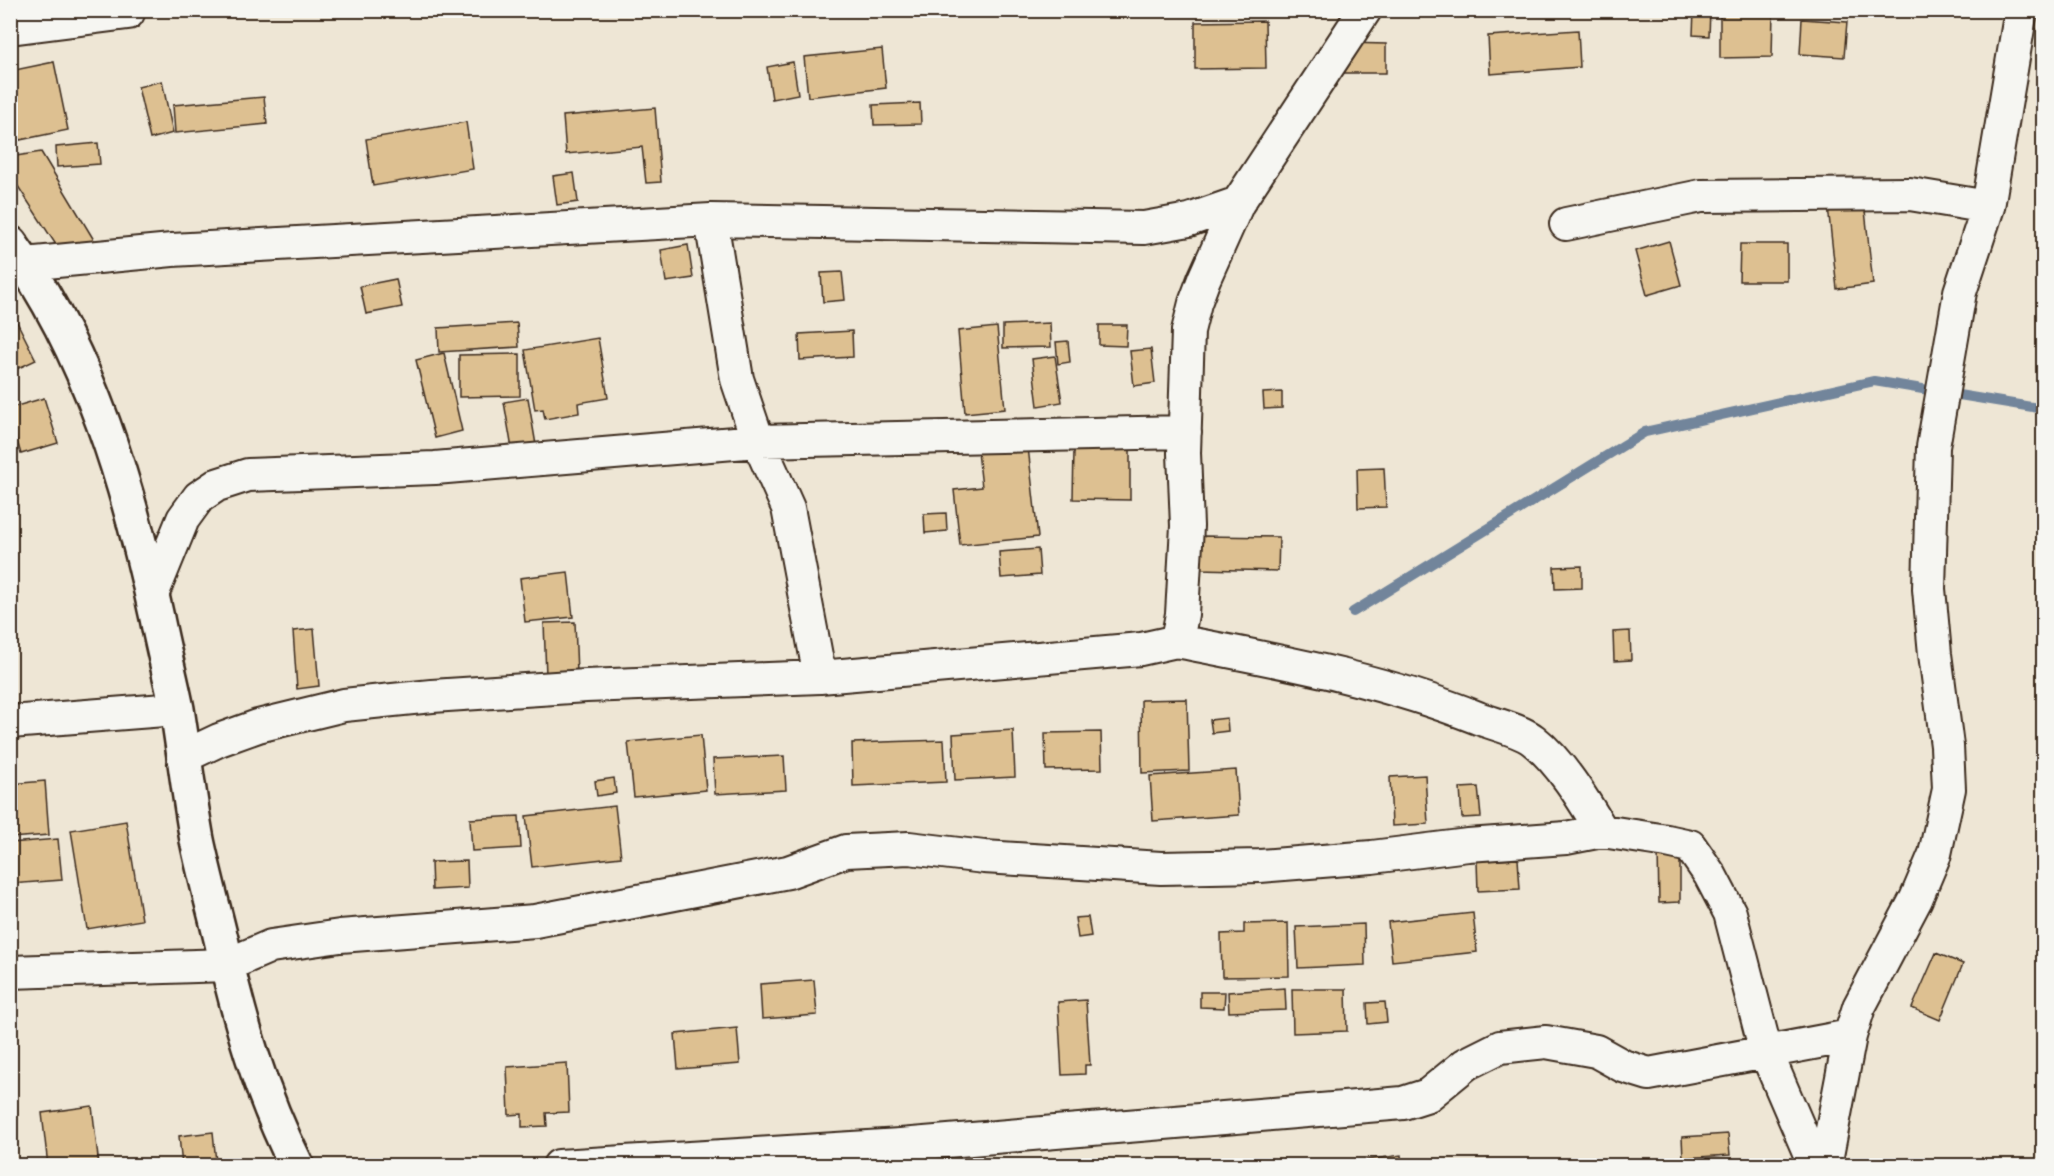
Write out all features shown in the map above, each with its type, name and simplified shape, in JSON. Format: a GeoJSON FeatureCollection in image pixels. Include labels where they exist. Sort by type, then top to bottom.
{"type":"FeatureCollection","features":[{"type":"Feature","properties":{"kind":"street"},"geometry":{"type":"LineString","coordinates":[[1177,640],[1182,614],[1187,526],[1185,432],[1188,331],[1204,279],[1238,203],[1365,10]]}},
{"type":"Feature","properties":{"kind":"street"},"geometry":{"type":"LineString","coordinates":[[1825,1166],[1850,1036],[1859,1006],[1916,899],[1935,854],[1949,789],[1947,747],[1929,589],[1933,447],[1960,292],[1988,207],[2021,10]]}},
{"type":"Feature","properties":{"kind":"street"},"geometry":{"type":"LineString","coordinates":[[10,28],[128,13]]}},
{"type":"Feature","properties":{"kind":"street"},"geometry":{"type":"LineString","coordinates":[[1566,224],[1701,196],[1910,194],[1988,207]]}},
{"type":"Feature","properties":{"kind":"street"},"geometry":{"type":"LineString","coordinates":[[297,1166],[261,1086],[226,965],[198,841],[177,709],[152,595],[120,471],[78,362],[18,254],[172,250],[711,220],[1144,228],[1189,220],[1238,203]]}},
{"type":"Feature","properties":{"kind":"street"},"geometry":{"type":"LineString","coordinates":[[711,220],[737,380],[758,441],[788,508],[820,677]]}},
{"type":"Feature","properties":{"kind":"street"},"geometry":{"type":"LineString","coordinates":[[152,595],[183,519],[199,497],[217,485],[248,475],[435,468],[758,441],[1185,432]]}},
{"type":"Feature","properties":{"kind":"street"},"geometry":{"type":"LineString","coordinates":[[183,757],[219,740],[258,726],[344,705],[432,696],[586,686],[820,677],[1141,649],[1177,640],[1338,673],[1442,703],[1531,738],[1548,754],[1587,806],[1602,831]]}},
{"type":"Feature","properties":{"kind":"street"},"geometry":{"type":"LineString","coordinates":[[10,722],[177,709]]}},
{"type":"Feature","properties":{"kind":"street"},"geometry":{"type":"LineString","coordinates":[[10,972],[226,965],[272,946],[340,936],[535,921],[788,872],[846,851],[909,848],[984,857],[1161,868],[1249,866],[1372,857],[1468,845],[1566,838],[1602,831],[1690,846],[1710,875],[1730,913],[1766,1052],[1815,1166]]}},
{"type":"Feature","properties":{"kind":"street"},"geometry":{"type":"LineString","coordinates":[[559,1166],[900,1145],[1403,1103],[1428,1095],[1466,1064],[1500,1047],[1546,1042],[1596,1051],[1623,1066],[1649,1074],[1850,1036]]}},
{"type":"Feature","properties":{"kind":"building"},"geometry":{"type":"Polygon","coordinates":[[[1694,10],[1710,10],[1709,36],[1693,35],[1694,10]]]}},
{"type":"Feature","properties":{"kind":"building"},"geometry":{"type":"Polygon","coordinates":[[[1720,10],[1773,10],[1772,57],[1720,58],[1720,10]]]}},
{"type":"Feature","properties":{"kind":"building"},"geometry":{"type":"Polygon","coordinates":[[[1802,19],[1847,22],[1844,57],[1800,54],[1802,19]]]}},
{"type":"Feature","properties":{"kind":"building"},"geometry":{"type":"Polygon","coordinates":[[[1265,21],[1266,68],[1195,69],[1195,22],[1265,21]]]}},
{"type":"Feature","properties":{"kind":"building"},"geometry":{"type":"Polygon","coordinates":[[[1578,30],[1580,67],[1490,74],[1488,36],[1578,30]]]}},
{"type":"Feature","properties":{"kind":"building"},"geometry":{"type":"Polygon","coordinates":[[[1344,43],[1386,44],[1386,73],[1343,73],[1344,43]]]}},
{"type":"Feature","properties":{"kind":"building"},"geometry":{"type":"Polygon","coordinates":[[[882,49],[886,88],[808,97],[804,57],[882,49]]]}},
{"type":"Feature","properties":{"kind":"building"},"geometry":{"type":"Polygon","coordinates":[[[54,62],[68,130],[15,141],[10,117],[10,71],[54,62]]]}},
{"type":"Feature","properties":{"kind":"building"},"geometry":{"type":"Polygon","coordinates":[[[793,62],[798,94],[772,99],[767,67],[793,62]]]}},
{"type":"Feature","properties":{"kind":"building"},"geometry":{"type":"Polygon","coordinates":[[[162,81],[173,133],[150,139],[138,87],[162,81]]]}},
{"type":"Feature","properties":{"kind":"building"},"geometry":{"type":"Polygon","coordinates":[[[264,97],[267,124],[175,133],[173,105],[264,97]]]}},
{"type":"Feature","properties":{"kind":"building"},"geometry":{"type":"Polygon","coordinates":[[[920,103],[921,124],[874,125],[873,105],[920,103]]]}},
{"type":"Feature","properties":{"kind":"building"},"geometry":{"type":"Polygon","coordinates":[[[655,108],[661,182],[646,183],[642,147],[566,154],[563,116],[655,108]]]}},
{"type":"Feature","properties":{"kind":"building"},"geometry":{"type":"Polygon","coordinates":[[[466,122],[473,169],[373,186],[366,139],[466,122]]]}},
{"type":"Feature","properties":{"kind":"building"},"geometry":{"type":"Polygon","coordinates":[[[98,143],[100,164],[57,167],[56,147],[98,143]]]}},
{"type":"Feature","properties":{"kind":"building"},"geometry":{"type":"Polygon","coordinates":[[[41,152],[97,245],[60,251],[10,174],[10,157],[41,152]]]}},
{"type":"Feature","properties":{"kind":"building"},"geometry":{"type":"Polygon","coordinates":[[[574,173],[578,202],[557,205],[553,176],[574,173]]]}},
{"type":"Feature","properties":{"kind":"building"},"geometry":{"type":"Polygon","coordinates":[[[1864,201],[1873,284],[1837,289],[1828,206],[1864,201]]]}},
{"type":"Feature","properties":{"kind":"building"},"geometry":{"type":"Polygon","coordinates":[[[1669,241],[1681,285],[1647,295],[1635,251],[1669,241]]]}},
{"type":"Feature","properties":{"kind":"building"},"geometry":{"type":"Polygon","coordinates":[[[1740,244],[1787,244],[1787,281],[1739,281],[1740,244]]]}},
{"type":"Feature","properties":{"kind":"building"},"geometry":{"type":"Polygon","coordinates":[[[688,245],[693,278],[666,282],[661,250],[688,245]]]}},
{"type":"Feature","properties":{"kind":"building"},"geometry":{"type":"Polygon","coordinates":[[[842,272],[845,300],[823,302],[821,273],[842,272]]]}},
{"type":"Feature","properties":{"kind":"building"},"geometry":{"type":"Polygon","coordinates":[[[396,279],[402,307],[366,314],[360,286],[396,279]]]}},
{"type":"Feature","properties":{"kind":"building"},"geometry":{"type":"Polygon","coordinates":[[[17,322],[36,360],[10,372],[10,325],[17,322]]]}},
{"type":"Feature","properties":{"kind":"building"},"geometry":{"type":"Polygon","coordinates":[[[517,323],[519,347],[439,352],[438,328],[517,323]]]}},
{"type":"Feature","properties":{"kind":"building"},"geometry":{"type":"Polygon","coordinates":[[[1050,323],[1051,347],[1003,348],[1003,325],[1050,323]]]}},
{"type":"Feature","properties":{"kind":"building"},"geometry":{"type":"Polygon","coordinates":[[[1099,325],[1127,325],[1126,346],[1099,345],[1099,325]]]}},
{"type":"Feature","properties":{"kind":"building"},"geometry":{"type":"Polygon","coordinates":[[[997,327],[1005,409],[965,413],[958,331],[997,327]]]}},
{"type":"Feature","properties":{"kind":"building"},"geometry":{"type":"Polygon","coordinates":[[[852,331],[853,357],[800,360],[799,334],[852,331]]]}},
{"type":"Feature","properties":{"kind":"building"},"geometry":{"type":"Polygon","coordinates":[[[598,338],[608,398],[578,403],[579,413],[545,419],[543,409],[535,410],[525,350],[598,338]]]}},
{"type":"Feature","properties":{"kind":"building"},"geometry":{"type":"Polygon","coordinates":[[[1068,341],[1070,362],[1058,364],[1056,342],[1068,341]]]}},
{"type":"Feature","properties":{"kind":"building"},"geometry":{"type":"Polygon","coordinates":[[[1151,349],[1155,383],[1134,386],[1130,351],[1151,349]]]}},
{"type":"Feature","properties":{"kind":"building"},"geometry":{"type":"Polygon","coordinates":[[[444,353],[462,431],[435,438],[416,360],[444,353]]]}},
{"type":"Feature","properties":{"kind":"building"},"geometry":{"type":"Polygon","coordinates":[[[520,354],[520,396],[459,397],[459,355],[520,354]]]}},
{"type":"Feature","properties":{"kind":"building"},"geometry":{"type":"Polygon","coordinates":[[[1055,356],[1062,402],[1038,406],[1032,359],[1055,356]]]}},
{"type":"Feature","properties":{"kind":"building"},"geometry":{"type":"Polygon","coordinates":[[[1282,392],[1282,408],[1264,409],[1263,393],[1282,392]]]}},
{"type":"Feature","properties":{"kind":"building"},"geometry":{"type":"Polygon","coordinates":[[[44,398],[58,443],[21,454],[10,418],[10,408],[44,398]]]}},
{"type":"Feature","properties":{"kind":"building"},"geometry":{"type":"Polygon","coordinates":[[[528,398],[536,445],[512,449],[504,402],[528,398]]]}},
{"type":"Feature","properties":{"kind":"building"},"geometry":{"type":"Polygon","coordinates":[[[1028,447],[1038,537],[960,545],[954,490],[982,487],[978,452],[1028,447]]]}},
{"type":"Feature","properties":{"kind":"building"},"geometry":{"type":"Polygon","coordinates":[[[1074,450],[1130,450],[1130,500],[1073,499],[1074,450]]]}},
{"type":"Feature","properties":{"kind":"building"},"geometry":{"type":"Polygon","coordinates":[[[1384,468],[1386,507],[1358,508],[1357,469],[1384,468]]]}},
{"type":"Feature","properties":{"kind":"building"},"geometry":{"type":"Polygon","coordinates":[[[946,513],[947,531],[925,533],[924,514],[946,513]]]}},
{"type":"Feature","properties":{"kind":"building"},"geometry":{"type":"Polygon","coordinates":[[[1201,536],[1279,537],[1278,571],[1200,569],[1201,536]]]}},
{"type":"Feature","properties":{"kind":"building"},"geometry":{"type":"Polygon","coordinates":[[[1038,549],[1040,575],[1001,578],[999,552],[1038,549]]]}},
{"type":"Feature","properties":{"kind":"building"},"geometry":{"type":"Polygon","coordinates":[[[1582,566],[1582,588],[1555,589],[1554,567],[1582,566]]]}},
{"type":"Feature","properties":{"kind":"building"},"geometry":{"type":"Polygon","coordinates":[[[568,572],[573,617],[525,622],[520,578],[568,572]]]}},
{"type":"Feature","properties":{"kind":"building"},"geometry":{"type":"Polygon","coordinates":[[[575,622],[577,674],[546,675],[544,623],[575,622]]]}},
{"type":"Feature","properties":{"kind":"building"},"geometry":{"type":"Polygon","coordinates":[[[314,629],[319,686],[297,689],[293,631],[314,629]]]}},
{"type":"Feature","properties":{"kind":"building"},"geometry":{"type":"Polygon","coordinates":[[[1630,631],[1631,660],[1614,661],[1613,632],[1630,631]]]}},
{"type":"Feature","properties":{"kind":"building"},"geometry":{"type":"Polygon","coordinates":[[[1187,699],[1189,771],[1142,773],[1141,700],[1187,699]]]}},
{"type":"Feature","properties":{"kind":"building"},"geometry":{"type":"Polygon","coordinates":[[[1227,718],[1228,731],[1212,733],[1210,720],[1227,718]]]}},
{"type":"Feature","properties":{"kind":"building"},"geometry":{"type":"Polygon","coordinates":[[[1013,730],[1015,777],[955,780],[953,734],[1013,730]]]}},
{"type":"Feature","properties":{"kind":"building"},"geometry":{"type":"Polygon","coordinates":[[[1101,732],[1102,769],[1046,770],[1045,733],[1101,732]]]}},
{"type":"Feature","properties":{"kind":"building"},"geometry":{"type":"Polygon","coordinates":[[[701,735],[706,790],[634,797],[628,742],[701,735]]]}},
{"type":"Feature","properties":{"kind":"building"},"geometry":{"type":"Polygon","coordinates":[[[944,740],[946,782],[853,786],[852,743],[944,740]]]}},
{"type":"Feature","properties":{"kind":"building"},"geometry":{"type":"Polygon","coordinates":[[[784,756],[786,790],[715,794],[713,759],[784,756]]]}},
{"type":"Feature","properties":{"kind":"building"},"geometry":{"type":"Polygon","coordinates":[[[1236,770],[1239,815],[1153,821],[1150,776],[1236,770]]]}},
{"type":"Feature","properties":{"kind":"building"},"geometry":{"type":"Polygon","coordinates":[[[1425,775],[1428,824],[1392,826],[1390,777],[1425,775]]]}},
{"type":"Feature","properties":{"kind":"building"},"geometry":{"type":"Polygon","coordinates":[[[614,778],[616,793],[597,796],[595,781],[614,778]]]}},
{"type":"Feature","properties":{"kind":"building"},"geometry":{"type":"Polygon","coordinates":[[[45,781],[49,835],[10,838],[10,784],[45,781]]]}},
{"type":"Feature","properties":{"kind":"building"},"geometry":{"type":"Polygon","coordinates":[[[1478,787],[1481,817],[1462,818],[1460,788],[1478,787]]]}},
{"type":"Feature","properties":{"kind":"building"},"geometry":{"type":"Polygon","coordinates":[[[615,806],[621,857],[532,867],[526,816],[615,806]]]}},
{"type":"Feature","properties":{"kind":"building"},"geometry":{"type":"Polygon","coordinates":[[[519,816],[521,848],[472,851],[470,819],[519,816]]]}},
{"type":"Feature","properties":{"kind":"building"},"geometry":{"type":"Polygon","coordinates":[[[126,821],[142,920],[87,929],[71,830],[126,821]]]}},
{"type":"Feature","properties":{"kind":"building"},"geometry":{"type":"Polygon","coordinates":[[[58,839],[62,880],[10,884],[10,843],[58,839]]]}},
{"type":"Feature","properties":{"kind":"building"},"geometry":{"type":"Polygon","coordinates":[[[1658,851],[1680,851],[1680,902],[1659,903],[1658,851]]]}},
{"type":"Feature","properties":{"kind":"building"},"geometry":{"type":"Polygon","coordinates":[[[1518,859],[1520,889],[1478,891],[1477,861],[1518,859]]]}},
{"type":"Feature","properties":{"kind":"building"},"geometry":{"type":"Polygon","coordinates":[[[467,861],[468,888],[432,890],[431,862],[467,861]]]}},
{"type":"Feature","properties":{"kind":"building"},"geometry":{"type":"Polygon","coordinates":[[[1473,913],[1477,952],[1392,961],[1388,922],[1473,913]]]}},
{"type":"Feature","properties":{"kind":"building"},"geometry":{"type":"Polygon","coordinates":[[[1088,917],[1091,936],[1078,938],[1075,918],[1088,917]]]}},
{"type":"Feature","properties":{"kind":"building"},"geometry":{"type":"Polygon","coordinates":[[[1288,923],[1289,976],[1222,977],[1221,934],[1244,933],[1244,924],[1288,923]]]}},
{"type":"Feature","properties":{"kind":"building"},"geometry":{"type":"Polygon","coordinates":[[[1364,924],[1365,965],[1298,968],[1296,927],[1364,924]]]}},
{"type":"Feature","properties":{"kind":"building"},"geometry":{"type":"Polygon","coordinates":[[[1936,953],[1963,964],[1940,1020],[1912,1008],[1936,953]]]}},
{"type":"Feature","properties":{"kind":"building"},"geometry":{"type":"Polygon","coordinates":[[[814,980],[817,1015],[762,1019],[760,984],[814,980]]]}},
{"type":"Feature","properties":{"kind":"building"},"geometry":{"type":"Polygon","coordinates":[[[1285,988],[1286,1010],[1229,1012],[1228,992],[1285,988]]]}},
{"type":"Feature","properties":{"kind":"building"},"geometry":{"type":"Polygon","coordinates":[[[1292,989],[1346,989],[1347,1031],[1293,1033],[1292,989]]]}},
{"type":"Feature","properties":{"kind":"building"},"geometry":{"type":"Polygon","coordinates":[[[1200,992],[1225,992],[1224,1008],[1200,1007],[1200,992]]]}},
{"type":"Feature","properties":{"kind":"building"},"geometry":{"type":"Polygon","coordinates":[[[1086,1000],[1090,1065],[1085,1065],[1085,1074],[1062,1075],[1058,1002],[1086,1000]]]}},
{"type":"Feature","properties":{"kind":"building"},"geometry":{"type":"Polygon","coordinates":[[[1385,1002],[1387,1022],[1368,1024],[1367,1003],[1385,1002]]]}},
{"type":"Feature","properties":{"kind":"building"},"geometry":{"type":"Polygon","coordinates":[[[737,1028],[740,1064],[678,1069],[675,1034],[737,1028]]]}},
{"type":"Feature","properties":{"kind":"building"},"geometry":{"type":"Polygon","coordinates":[[[567,1063],[569,1112],[546,1113],[547,1126],[522,1127],[522,1114],[509,1115],[507,1067],[567,1063]]]}},
{"type":"Feature","properties":{"kind":"building"},"geometry":{"type":"Polygon","coordinates":[[[92,1106],[99,1166],[48,1166],[42,1113],[92,1106]]]}},
{"type":"Feature","properties":{"kind":"building"},"geometry":{"type":"Polygon","coordinates":[[[213,1132],[216,1162],[182,1166],[179,1136],[213,1132]]]}},
{"type":"Feature","properties":{"kind":"building"},"geometry":{"type":"Polygon","coordinates":[[[1728,1134],[1730,1155],[1683,1158],[1682,1137],[1728,1134]]]}},
{"type":"Feature","properties":{"kind":"building"},"geometry":{"type":"Polygon","coordinates":[[[1401,1155],[1402,1166],[1353,1166],[1352,1162],[1401,1155]]]}},
{"type":"Feature","properties":{"kind":"waterway"},"geometry":{"type":"LineString","coordinates":[[1353,612],[1645,432],[1874,381],[2044,409]]}}]}
